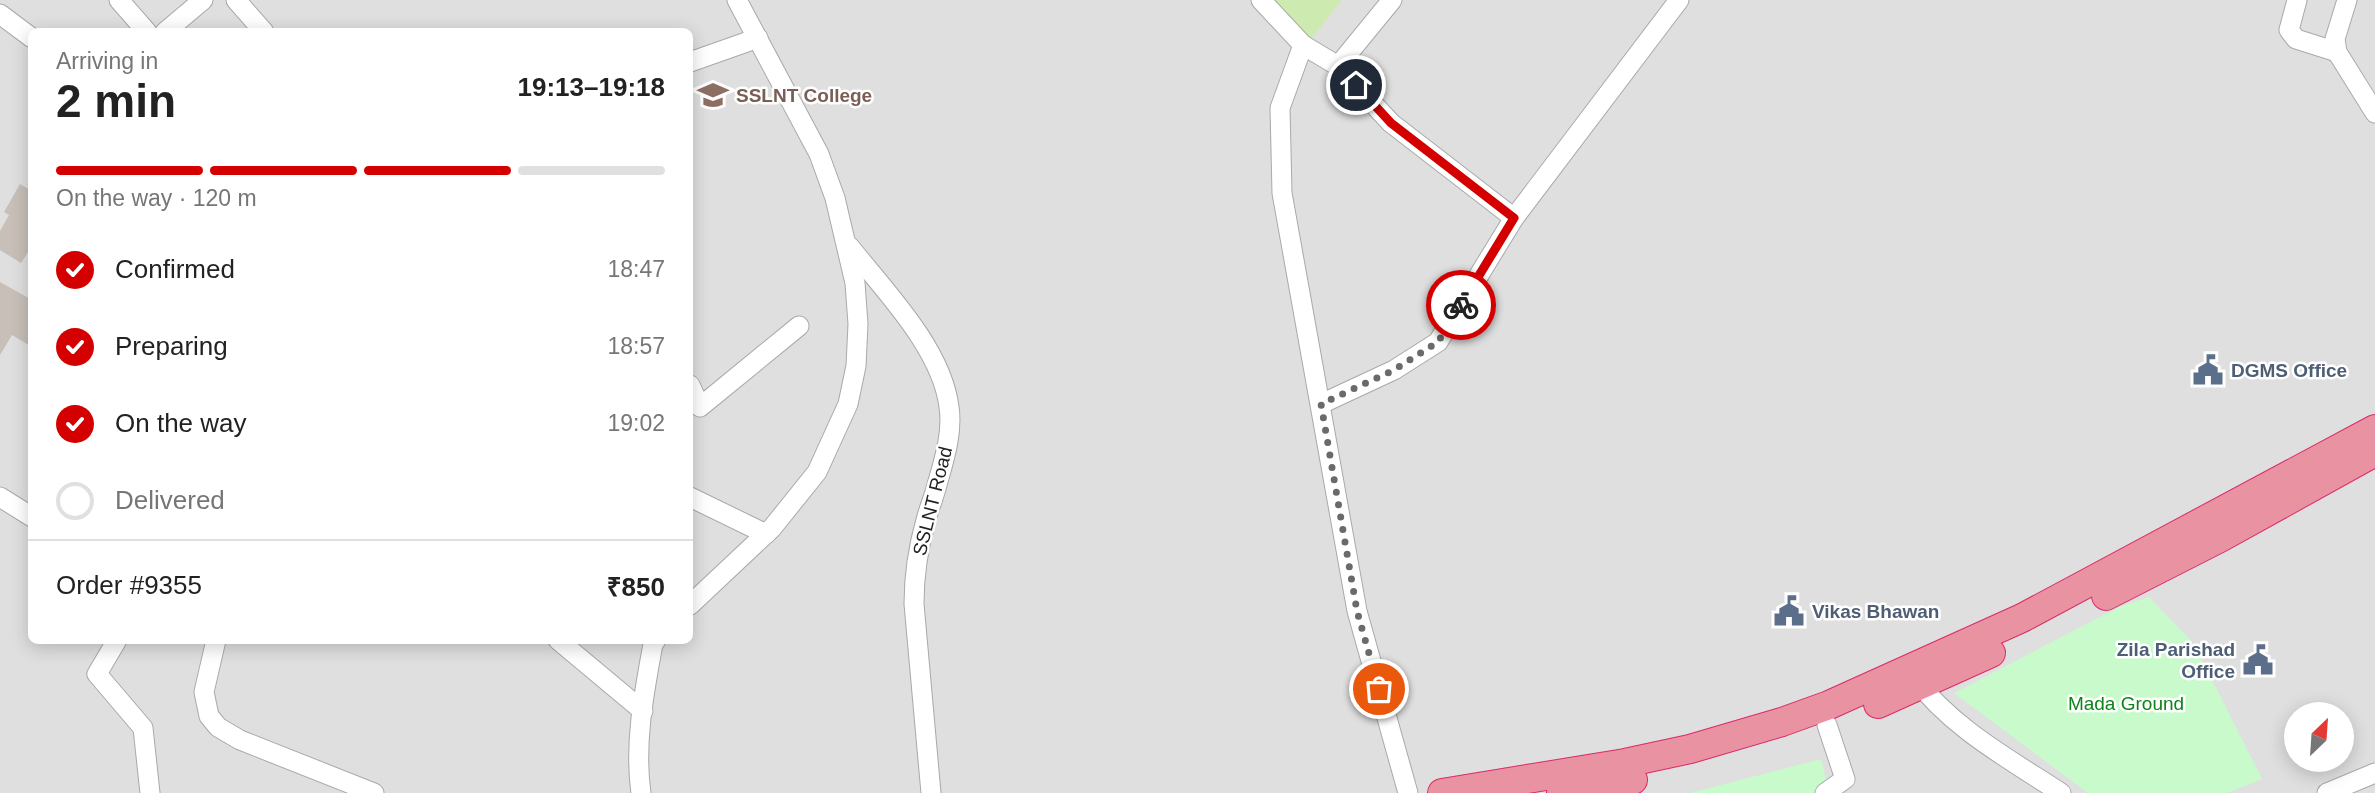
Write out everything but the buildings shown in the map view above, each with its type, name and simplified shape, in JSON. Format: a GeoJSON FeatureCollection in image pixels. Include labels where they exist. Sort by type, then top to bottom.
{"type":"FeatureCollection","features":[{"type":"Feature","properties":{"kind":"highway"},"geometry":{"type":"LineString","coordinates":[[1561,793],[1721,761],[1827,725],[2375,429]]}},
{"type":"Feature","properties":{"kind":"highway"},"geometry":{"type":"LineString","coordinates":[[1442,793],[1625,763],[1690,749],[1783,722],[1914,678],[2208,544],[2375,452]]}},
{"type":"Feature","properties":{"kind":"street"},"geometry":{"type":"LineString","coordinates":[[119,0],[144,28]]}},
{"type":"Feature","properties":{"kind":"street"},"geometry":{"type":"LineString","coordinates":[[170,28],[203,0]]}},
{"type":"Feature","properties":{"kind":"street"},"geometry":{"type":"LineString","coordinates":[[236,0],[260,28]]}},
{"type":"Feature","properties":{"kind":"street"},"geometry":{"type":"LineString","coordinates":[[693,602],[766,534],[817,472],[848,404],[856,366],[858,324],[855,283],[835,198],[819,154],[737,0]]}},
{"type":"Feature","properties":{"kind":"street"},"geometry":{"type":"LineString","coordinates":[[1261,0],[1303,45],[1338,66],[1391,123],[1514,218]]}},
{"type":"Feature","properties":{"kind":"street"},"geometry":{"type":"LineString","coordinates":[[1338,66],[1392,0]]}},
{"type":"Feature","properties":{"kind":"street"},"geometry":{"type":"LineString","coordinates":[[1321,404],[1394,370],[1438,342],[1514,218],[1679,0]]}},
{"type":"Feature","properties":{"kind":"street"},"geometry":{"type":"LineString","coordinates":[[2297,0],[2289,30],[2296,40],[2337,52]]}},
{"type":"Feature","properties":{"kind":"street"},"geometry":{"type":"LineString","coordinates":[[2347,0],[2335,39],[2337,52],[2375,113]]}},
{"type":"Feature","properties":{"kind":"street"},"geometry":{"type":"LineString","coordinates":[[0,13],[28,35]]}},
{"type":"Feature","properties":{"kind":"street"},"geometry":{"type":"LineString","coordinates":[[693,61],[758,38]]}},
{"type":"Feature","properties":{"kind":"street"},"geometry":{"type":"LineString","coordinates":[[1303,45],[1280,108],[1282,193],[1357,611],[1408,793]]}},
{"type":"Feature","properties":{"kind":"street","name":"SSLNT Road"},"geometry":{"type":"LineString","coordinates":[[845,241],[933,355],[944,380],[950,408],[949,433],[937,488],[919,548],[914,579],[932,793]]}},
{"type":"Feature","properties":{"kind":"street"},"geometry":{"type":"LineString","coordinates":[[693,392],[699,407],[799,326]]}},
{"type":"Feature","properties":{"kind":"street"},"geometry":{"type":"LineString","coordinates":[[0,497],[28,514]]}},
{"type":"Feature","properties":{"kind":"street"},"geometry":{"type":"LineString","coordinates":[[693,498],[766,534]]}},
{"type":"Feature","properties":{"kind":"street"},"geometry":{"type":"LineString","coordinates":[[115,644],[97,674],[144,728],[150,793]]}},
{"type":"Feature","properties":{"kind":"street"},"geometry":{"type":"LineString","coordinates":[[215,644],[204,692],[209,716],[218,727],[240,740],[374,793]]}},
{"type":"Feature","properties":{"kind":"street"},"geometry":{"type":"LineString","coordinates":[[563,644],[643,711]]}},
{"type":"Feature","properties":{"kind":"street"},"geometry":{"type":"LineString","coordinates":[[641,793],[638,747],[653,644]]}},
{"type":"Feature","properties":{"kind":"street"},"geometry":{"type":"LineString","coordinates":[[1914,678],[1955,720],[1986,745],[2061,793]]}},
{"type":"Feature","properties":{"kind":"street"},"geometry":{"type":"LineString","coordinates":[[1825,793],[1845,779],[1827,725]]}},
{"type":"Feature","properties":{"kind":"street"},"geometry":{"type":"LineString","coordinates":[[2327,793],[2375,773]]}},
{"type":"Feature","properties":{"kind":"shaded area"},"geometry":{"type":"Polygon","coordinates":[[[0,0],[2375,0],[2375,793],[0,793],[0,0]]]}},
{"type":"Feature","properties":{"kind":"green space"},"geometry":{"type":"Polygon","coordinates":[[[1274,0],[1342,0],[1311,39],[1274,0]]]}},
{"type":"Feature","properties":{"kind":"green space","name":"Mada Ground"},"geometry":{"type":"Polygon","coordinates":[[[2149,597],[2194,644],[2262,779],[2227,793],[2088,793],[1954,693],[2121,606],[2149,597]]]}},
{"type":"Feature","properties":{"kind":"green space"},"geometry":{"type":"Polygon","coordinates":[[[1821,759],[1829,793],[1690,793],[1821,759]]]}},
{"type":"Feature","properties":{"kind":"way so far"},"geometry":{"type":"LineString","coordinates":[[1379,689],[1357,611],[1321,404],[1394,370],[1438,342],[1461,305]]}},
{"type":"Feature","properties":{"kind":"place","name":"SSLNT College"},"geometry":{"type":"Point","coordinates":[713,95]}},
{"type":"Feature","properties":{"kind":"place","name":"DGMS Office"},"geometry":{"type":"Point","coordinates":[2208,370]}},
{"type":"Feature","properties":{"kind":"place","name":"Vikas Bhawan"},"geometry":{"type":"Point","coordinates":[1789,611]}},
{"type":"Feature","properties":{"kind":"place","name":"Zila Parishad Office"},"geometry":{"type":"Point","coordinates":[2258,660]}},
{"type":"Feature","properties":{"kind":"route"},"geometry":{"type":"LineString","coordinates":[[1356,85],[1391,123],[1514,218],[1461,305]]}}]}
